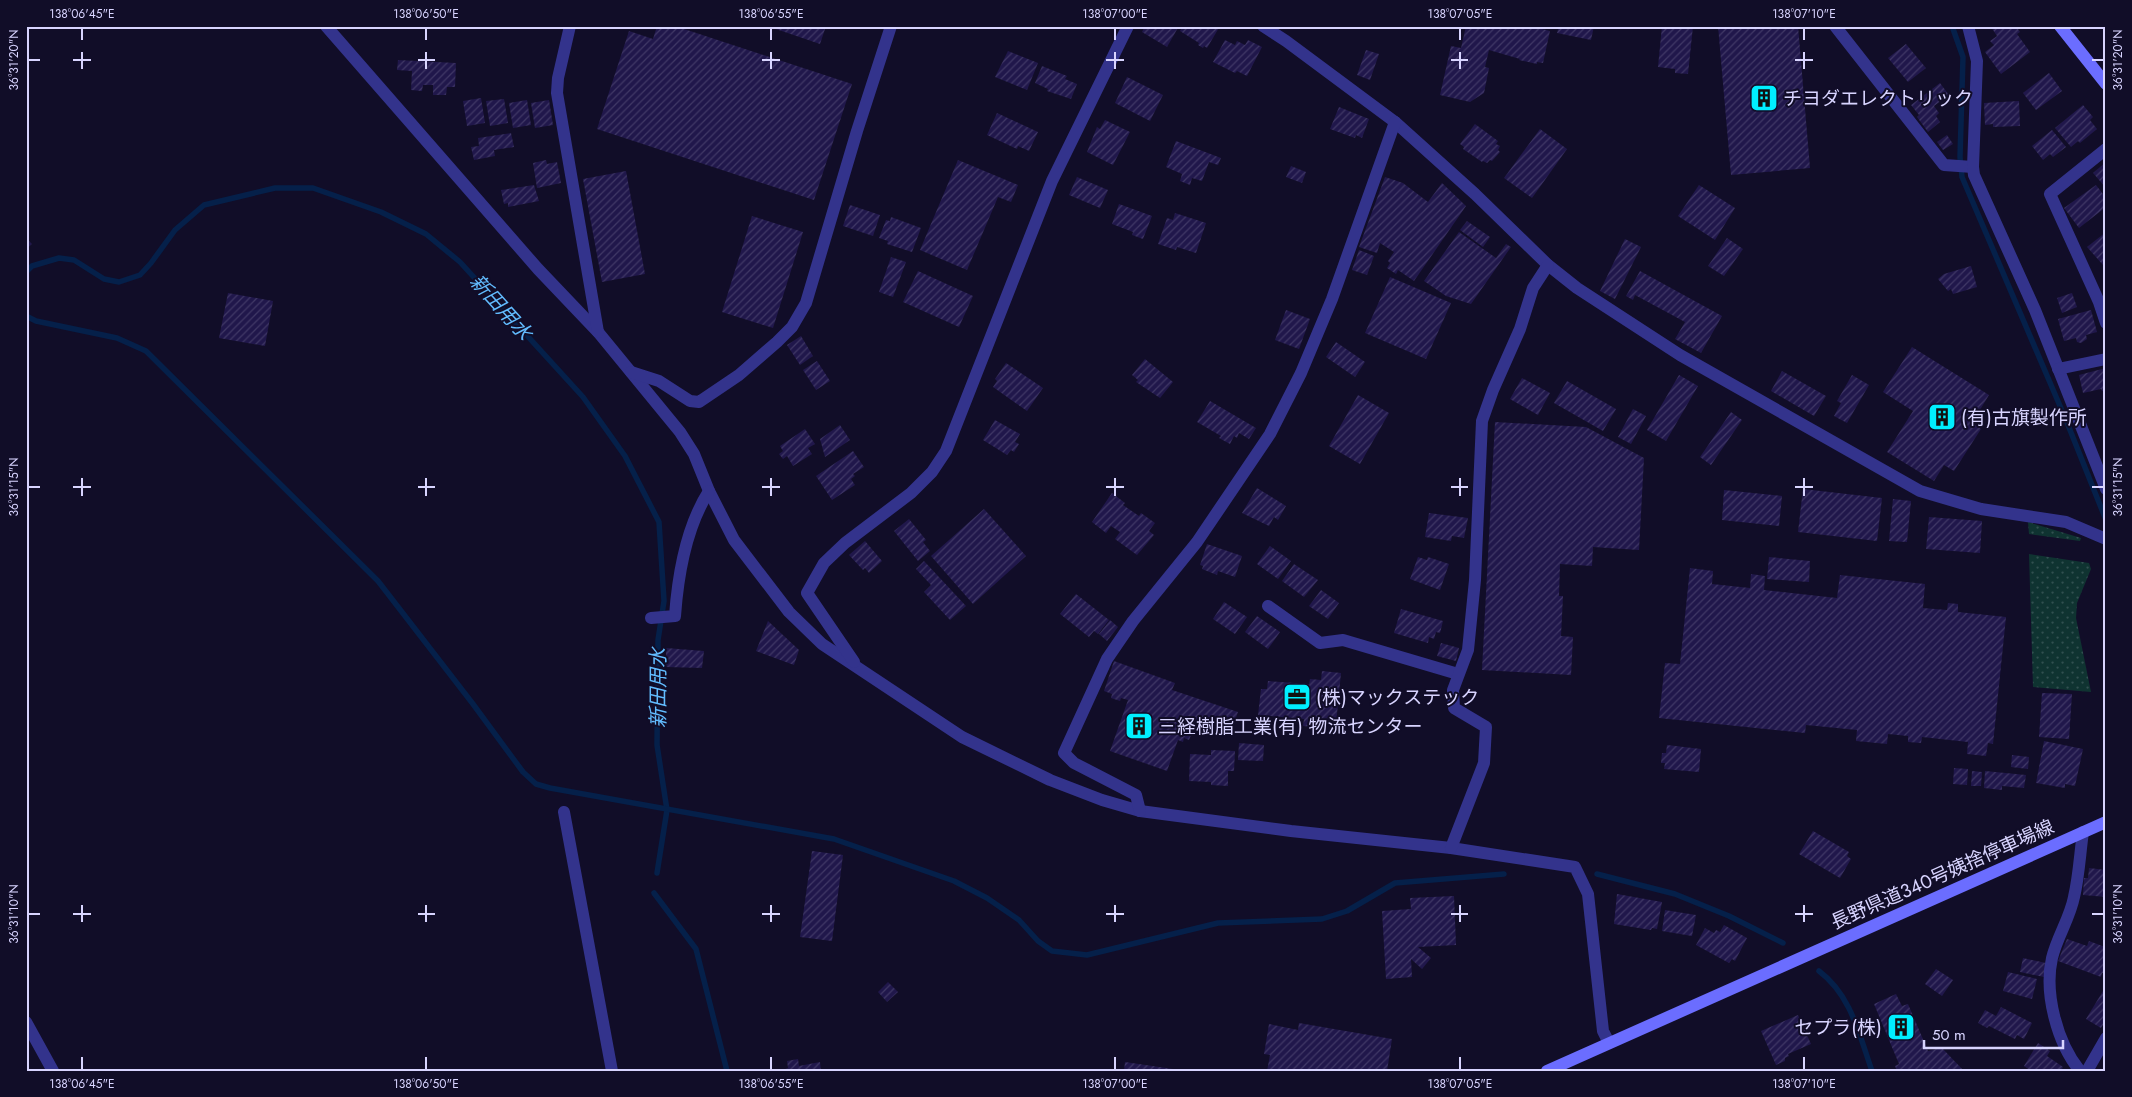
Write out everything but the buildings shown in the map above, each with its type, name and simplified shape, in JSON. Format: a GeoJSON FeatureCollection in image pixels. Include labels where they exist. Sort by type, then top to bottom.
{"type":"FeatureCollection","features":[{"type":"Feature","properties":{"kind":"main road"},"geometry":{"type":"LineString","coordinates":[[2062,27],[2106,84]]}},
{"type":"Feature","properties":{"kind":"main road","name":"長野県道340号姨捨停車場線"},"geometry":{"type":"LineString","coordinates":[[1547,1071],[2106,822]]}},
{"type":"Feature","properties":{"kind":"street"},"geometry":{"type":"LineString","coordinates":[[326,26],[538,269],[598,332],[680,432],[694,454],[709,491],[734,540],[790,612],[822,644],[962,737],[1050,780],[1102,800],[1140,811],[1291,831],[1451,848],[1575,867],[1588,894],[1603,1031],[1610,1043]]}},
{"type":"Feature","properties":{"kind":"street"},"geometry":{"type":"LineString","coordinates":[[570,26],[558,78],[557,93],[598,332]]}},
{"type":"Feature","properties":{"kind":"street"},"geometry":{"type":"LineString","coordinates":[[631,372],[658,381],[690,401],[699,402],[739,375],[792,327],[806,303],[857,131],[891,26]]}},
{"type":"Feature","properties":{"kind":"street"},"geometry":{"type":"LineString","coordinates":[[857,666],[807,593],[824,563],[845,543],[911,493],[932,472],[946,451],[1052,181],[1128,26]]}},
{"type":"Feature","properties":{"kind":"street"},"geometry":{"type":"LineString","coordinates":[[1263,26],[1395,122],[1475,194],[1548,265],[1578,288],[1680,355],[1920,491],[1981,509],[2066,522],[2106,539]]}},
{"type":"Feature","properties":{"kind":"street"},"geometry":{"type":"LineString","coordinates":[[1836,26],[1944,166],[1964,167],[1974,175],[2035,310],[2106,489]]}},
{"type":"Feature","properties":{"kind":"street"},"geometry":{"type":"LineString","coordinates":[[1964,167],[1977,61],[1968,26]]}},
{"type":"Feature","properties":{"kind":"street"},"geometry":{"type":"LineString","coordinates":[[1140,811],[1136,795],[1074,763],[1064,754],[1107,659],[1133,621],[1197,542],[1270,434],[1301,373],[1332,299],[1395,122]]}},
{"type":"Feature","properties":{"kind":"street"},"geometry":{"type":"LineString","coordinates":[[2106,149],[2050,194],[2099,302],[2106,323]]}},
{"type":"Feature","properties":{"kind":"street"},"geometry":{"type":"LineString","coordinates":[[1451,848],[1484,763],[1486,727],[1454,708],[1453,690],[1468,650],[1473,597],[1482,421],[1493,390],[1520,329],[1533,288],[1548,265]]}},
{"type":"Feature","properties":{"kind":"street"},"geometry":{"type":"LineString","coordinates":[[2058,369],[2106,359]]}},
{"type":"Feature","properties":{"kind":"street"},"geometry":{"type":"LineString","coordinates":[[651,618],[675,616],[678,579],[699,507],[709,491]]}},
{"type":"Feature","properties":{"kind":"street"},"geometry":{"type":"LineString","coordinates":[[1268,606],[1320,643],[1343,640],[1458,674]]}},
{"type":"Feature","properties":{"kind":"street"},"geometry":{"type":"LineString","coordinates":[[564,812],[612,1071]]}},
{"type":"Feature","properties":{"kind":"street"},"geometry":{"type":"LineString","coordinates":[[2080,1071],[2064,1044],[2055,1022],[2051,996],[2051,972],[2052,958],[2074,898],[2083,832]]}},
{"type":"Feature","properties":{"kind":"street"},"geometry":{"type":"LineString","coordinates":[[26,1022],[53,1071]]}},
{"type":"Feature","properties":{"kind":"street"},"geometry":{"type":"LineString","coordinates":[[2086,1071],[2106,1038]]}},
{"type":"Feature","properties":{"kind":"green space"},"geometry":{"type":"Polygon","coordinates":[[[2028,522],[2081,538],[2080,541],[2029,534],[2028,522]]]}},
{"type":"Feature","properties":{"kind":"green space"},"geometry":{"type":"Polygon","coordinates":[[[2029,554],[2089,563],[2091,569],[2077,603],[2076,618],[2091,692],[2033,687],[2029,554]]]}},
{"type":"Feature","properties":{"kind":"waterway"},"geometry":{"type":"LineString","coordinates":[[1952,26],[1963,57],[1960,157],[1962,177],[2066,420],[2106,520]]}},
{"type":"Feature","properties":{"kind":"waterway","name":"新田用水"},"geometry":{"type":"LineString","coordinates":[[26,272],[32,266],[59,258],[74,260],[104,279],[119,282],[140,275],[175,230],[204,205],[275,188],[313,188],[381,212],[426,234],[460,262],[583,397],[625,456],[659,522],[664,601],[658,640],[657,745],[667,810],[657,873]]}},
{"type":"Feature","properties":{"kind":"waterway"},"geometry":{"type":"LineString","coordinates":[[26,316],[36,321],[117,338],[146,351],[378,581],[523,772],[536,784],[834,839],[954,881],[987,898],[1019,920],[1038,941],[1052,951],[1087,955],[1218,923],[1322,919],[1347,911],[1395,883],[1504,874]]}},
{"type":"Feature","properties":{"kind":"waterway"},"geometry":{"type":"LineString","coordinates":[[1597,874],[1675,894],[1729,916],[1783,943]]}},
{"type":"Feature","properties":{"kind":"waterway"},"geometry":{"type":"LineString","coordinates":[[654,893],[696,949],[727,1071]]}},
{"type":"Feature","properties":{"kind":"waterway"},"geometry":{"type":"LineString","coordinates":[[1819,971],[1839,992],[1853,1016],[1872,1071]]}},
{"type":"Feature","properties":{"kind":"place","name":"チヨダエレクトリック"},"geometry":{"type":"Point","coordinates":[1764,98]}},
{"type":"Feature","properties":{"kind":"place","name":"(有)古旗製作所"},"geometry":{"type":"Point","coordinates":[1942,417]}},
{"type":"Feature","properties":{"kind":"place","name":"(株)マックステック"},"geometry":{"type":"Point","coordinates":[1297,697]}},
{"type":"Feature","properties":{"kind":"place","name":"三経樹脂工業(有) 物流センター"},"geometry":{"type":"Point","coordinates":[1139,726]}},
{"type":"Feature","properties":{"kind":"place","name":"セプラ(株)"},"geometry":{"type":"Point","coordinates":[1901,1027]}}]}
